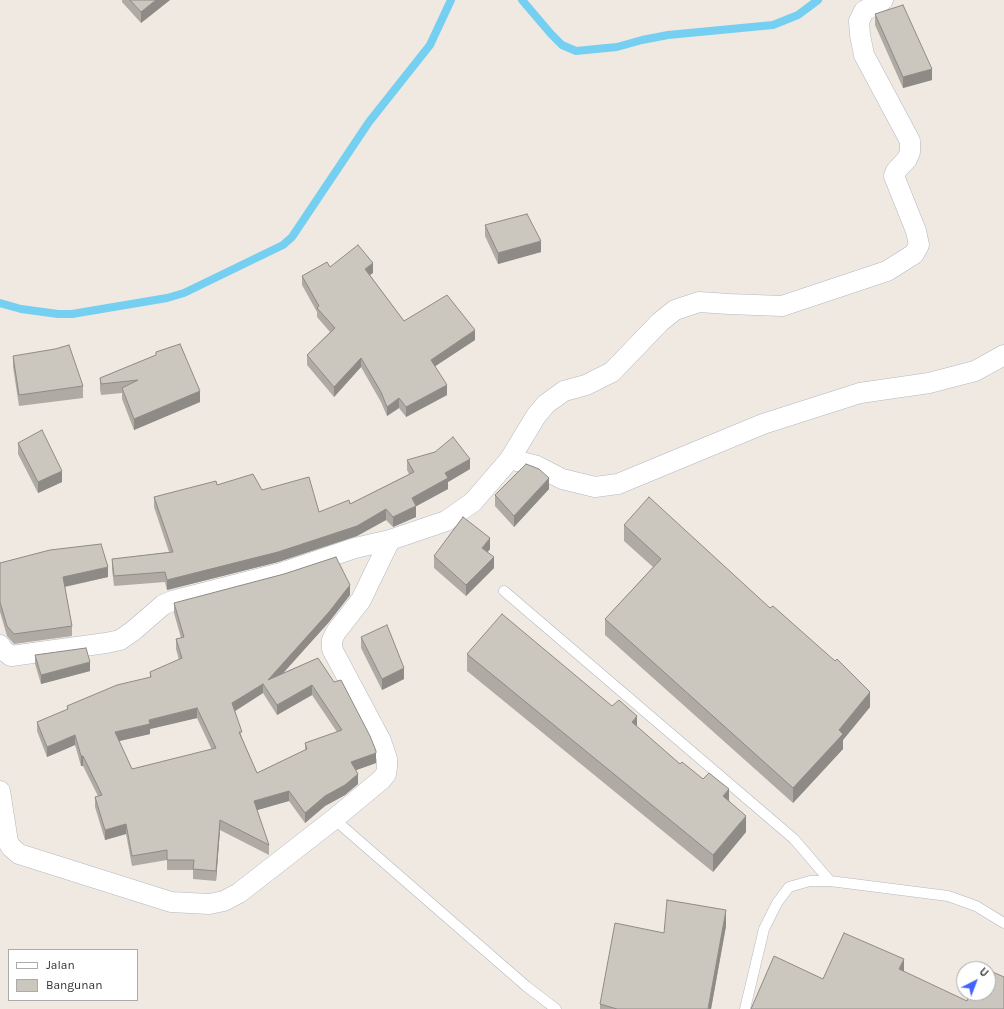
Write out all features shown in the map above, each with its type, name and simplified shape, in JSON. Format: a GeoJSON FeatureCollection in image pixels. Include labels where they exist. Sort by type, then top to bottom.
{"type":"FeatureCollection","features":[{"type":"Feature","properties":{"kind":"street"},"geometry":{"type":"LineString","coordinates":[[0,645],[3,650],[11,656],[106,644],[120,640],[163,605],[172,601],[281,573],[355,548],[390,540],[446,521],[473,502],[510,459],[536,416],[546,404],[564,391],[586,385],[612,372],[660,322],[675,310],[699,302],[782,306],[870,278],[887,271],[914,254],[919,245],[918,238],[894,176],[896,171],[907,159],[910,152],[910,141],[864,55],[860,36],[860,21],[864,11],[883,0]]}},
{"type":"Feature","properties":{"kind":"street"},"geometry":{"type":"LineString","coordinates":[[510,459],[537,466],[562,480],[594,487],[618,484],[644,475],[763,424],[860,393],[929,383],[975,371],[1004,355]]}},
{"type":"Feature","properties":{"kind":"street"},"geometry":{"type":"LineString","coordinates":[[0,790],[8,842],[19,854],[171,902],[209,904],[224,900],[239,893],[334,820],[386,774],[387,759],[381,741],[332,649],[332,640],[336,632],[361,600],[390,540]]}},
{"type":"Feature","properties":{"kind":"lane"},"geometry":{"type":"LineString","coordinates":[[504,591],[794,839],[830,881]]}},
{"type":"Feature","properties":{"kind":"lane"},"geometry":{"type":"LineString","coordinates":[[334,820],[526,986],[556,1009]]}},
{"type":"Feature","properties":{"kind":"lane"},"geometry":{"type":"LineString","coordinates":[[745,1009],[764,929],[777,903],[789,887],[810,880],[830,881],[948,896],[976,906],[1004,923]]}},
{"type":"Feature","properties":{"kind":"building"},"geometry":{"type":"Polygon","coordinates":[[[130,0],[156,0],[141,12],[130,0]]]}},
{"type":"Feature","properties":{"kind":"building"},"geometry":{"type":"Polygon","coordinates":[[[903,5],[932,69],[903,77],[875,14],[903,5]]]}},
{"type":"Feature","properties":{"kind":"building"},"geometry":{"type":"Polygon","coordinates":[[[527,214],[541,241],[498,253],[485,225],[527,214]]]}},
{"type":"Feature","properties":{"kind":"building"},"geometry":{"type":"Polygon","coordinates":[[[358,245],[373,263],[365,269],[404,321],[447,295],[475,330],[431,360],[447,385],[406,407],[399,398],[387,407],[381,392],[361,358],[334,387],[307,355],[335,328],[317,308],[319,306],[302,276],[327,262],[330,267],[358,245]]]}},
{"type":"Feature","properties":{"kind":"building"},"geometry":{"type":"Polygon","coordinates":[[[180,344],[200,391],[134,419],[122,388],[138,380],[101,384],[100,378],[156,355],[156,352],[180,344]]]}},
{"type":"Feature","properties":{"kind":"building"},"geometry":{"type":"Polygon","coordinates":[[[69,345],[83,386],[19,395],[13,356],[55,349],[69,345]]]}},
{"type":"Feature","properties":{"kind":"building"},"geometry":{"type":"Polygon","coordinates":[[[42,430],[62,471],[38,482],[18,443],[42,430]]]}},
{"type":"Feature","properties":{"kind":"building"},"geometry":{"type":"Polygon","coordinates":[[[453,437],[470,459],[445,473],[448,478],[412,498],[416,506],[393,517],[386,509],[357,526],[278,552],[167,580],[165,572],[114,576],[112,559],[173,552],[154,497],[216,481],[217,485],[253,474],[262,490],[309,477],[319,512],[349,500],[350,504],[414,472],[407,460],[435,452],[453,437]]]}},
{"type":"Feature","properties":{"kind":"building"},"geometry":{"type":"Polygon","coordinates":[[[526,464],[539,469],[549,478],[514,516],[495,495],[526,464]]]}},
{"type":"Feature","properties":{"kind":"building"},"geometry":{"type":"Polygon","coordinates":[[[649,497],[770,608],[773,606],[835,661],[837,659],[870,692],[839,730],[843,734],[793,788],[605,619],[661,559],[624,525],[649,497]]]}},
{"type":"Feature","properties":{"kind":"building"},"geometry":{"type":"Polygon","coordinates":[[[463,517],[490,538],[482,548],[494,557],[466,585],[434,556],[463,517]]]}},
{"type":"Feature","properties":{"kind":"building"},"geometry":{"type":"Polygon","coordinates":[[[101,544],[108,567],[63,577],[72,626],[14,634],[7,626],[0,602],[0,563],[50,550],[101,544]]]}},
{"type":"Feature","properties":{"kind":"building"},"geometry":{"type":"Polygon","coordinates":[[[336,557],[350,585],[329,612],[268,680],[318,658],[334,682],[341,680],[370,736],[376,753],[351,762],[358,774],[345,785],[325,796],[305,813],[289,791],[254,801],[269,845],[220,820],[216,871],[193,869],[194,860],[167,860],[167,850],[132,856],[126,824],[105,830],[95,797],[102,795],[83,756],[81,756],[75,735],[47,747],[37,722],[68,709],[67,706],[117,685],[151,677],[150,672],[182,658],[176,639],[184,637],[174,603],[284,574],[336,557]],[[263,684],[232,703],[242,732],[239,732],[257,773],[307,749],[305,743],[342,730],[312,685],[277,705],[263,684]],[[197,708],[149,720],[150,724],[115,732],[132,769],[216,748],[197,708]]]}},
{"type":"Feature","properties":{"kind":"building"},"geometry":{"type":"Polygon","coordinates":[[[502,614],[612,706],[619,700],[637,716],[632,722],[680,764],[682,762],[703,779],[709,773],[729,789],[723,796],[746,816],[713,855],[467,654],[502,614]]]}},
{"type":"Feature","properties":{"kind":"building"},"geometry":{"type":"Polygon","coordinates":[[[387,625],[404,668],[382,679],[361,637],[387,625]]]}},
{"type":"Feature","properties":{"kind":"building"},"geometry":{"type":"Polygon","coordinates":[[[86,648],[90,662],[41,675],[35,655],[86,648]]]}},
{"type":"Feature","properties":{"kind":"building"},"geometry":{"type":"Polygon","coordinates":[[[667,900],[726,910],[708,1009],[617,1009],[600,1004],[615,923],[664,933],[667,900]]]}},
{"type":"Feature","properties":{"kind":"building"},"geometry":{"type":"Polygon","coordinates":[[[844,933],[904,959],[899,969],[956,996],[956,1001],[996,1001],[996,974],[1004,977],[1004,1009],[751,1009],[774,956],[823,979],[844,933]]]}},
{"type":"Feature","properties":{"kind":"waterway"},"geometry":{"type":"LineString","coordinates":[[0,303],[21,309],[58,314],[72,314],[167,298],[184,293],[283,245],[292,237],[369,122],[430,45],[451,0]]}},
{"type":"Feature","properties":{"kind":"waterway"},"geometry":{"type":"LineString","coordinates":[[522,0],[562,45],[576,51],[617,47],[668,35],[773,25],[798,15],[818,0]]}}]}
